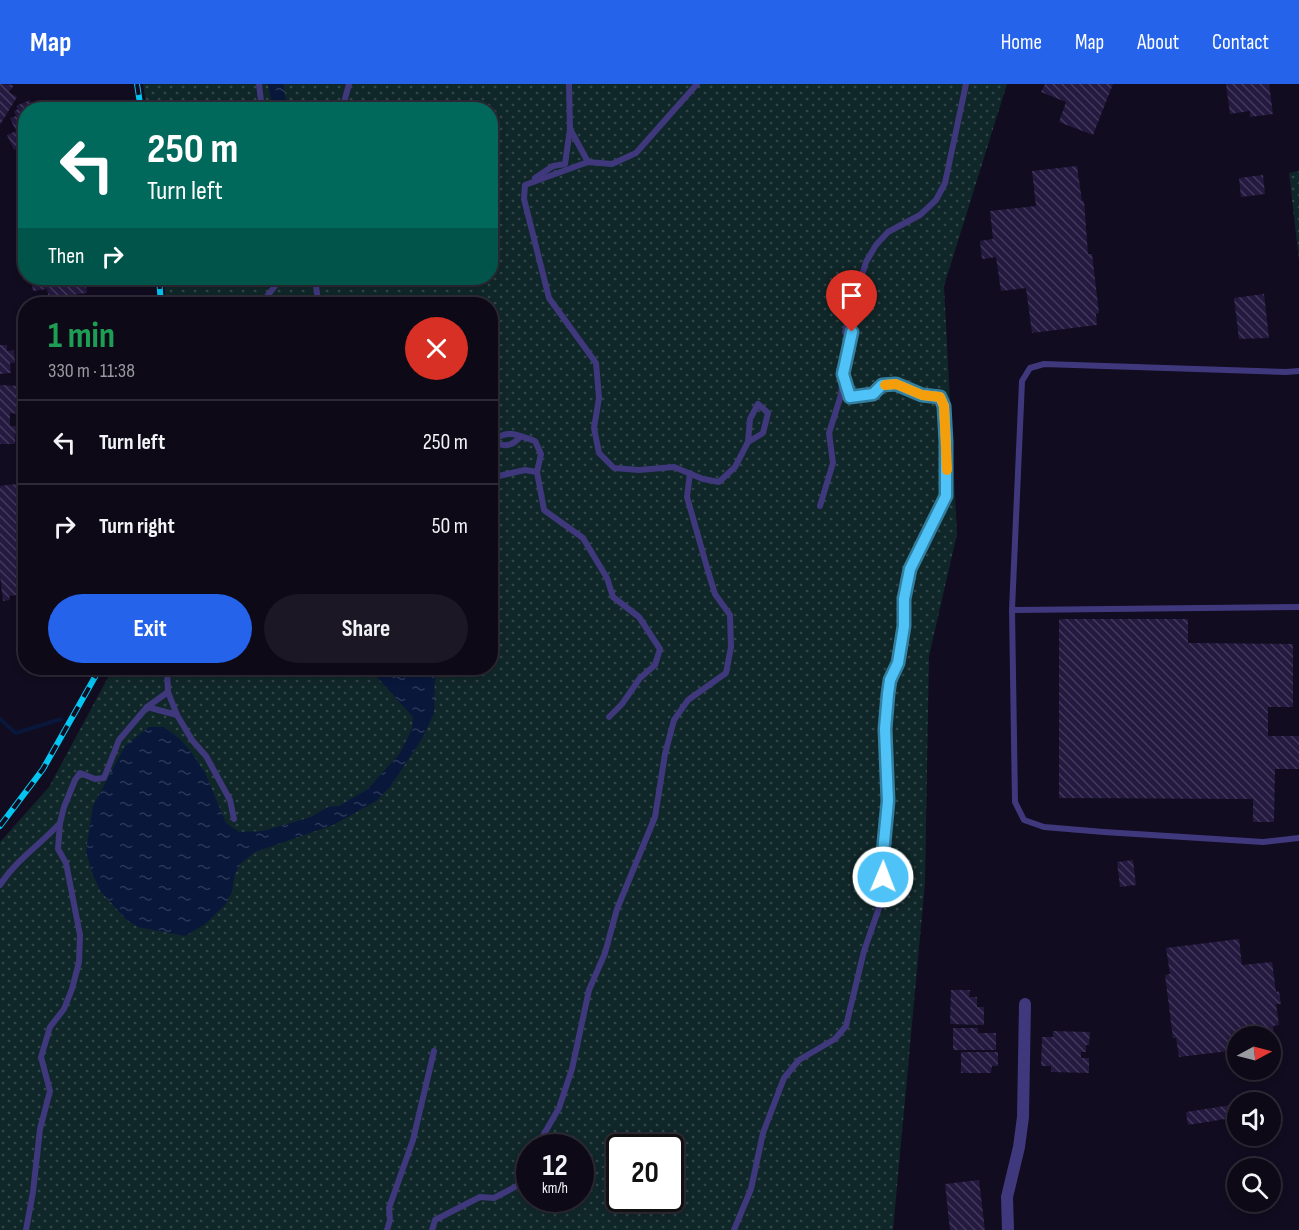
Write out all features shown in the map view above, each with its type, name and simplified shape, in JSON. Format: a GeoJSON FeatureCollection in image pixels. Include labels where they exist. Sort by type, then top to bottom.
{"type":"FeatureCollection","features":[{"type":"Feature","properties":{"kind":"street"},"geometry":{"type":"LineString","coordinates":[[1008,1230],[1007,1197],[1019,1147],[1023,1117],[1024,1004]]}},
{"type":"Feature","properties":{"kind":"lane"},"geometry":{"type":"LineString","coordinates":[[259,84],[261,102]]}},
{"type":"Feature","properties":{"kind":"lane"},"geometry":{"type":"LineString","coordinates":[[344,102],[350,84]]}},
{"type":"Feature","properties":{"kind":"lane"},"geometry":{"type":"LineString","coordinates":[[525,185],[553,166],[565,164],[570,129],[569,84]]}},
{"type":"Feature","properties":{"kind":"lane"},"geometry":{"type":"LineString","coordinates":[[525,185],[588,162],[612,164],[636,153],[697,84]]}},
{"type":"Feature","properties":{"kind":"lane"},"geometry":{"type":"LineString","coordinates":[[820,506],[833,463],[829,433],[841,395],[852,332],[845,332],[866,262],[876,244],[888,232],[920,215],[936,200],[945,183],[966,84]]}},
{"type":"Feature","properties":{"kind":"lane"},"geometry":{"type":"LineString","coordinates":[[570,129],[588,162]]}},
{"type":"Feature","properties":{"kind":"lane"},"geometry":{"type":"LineString","coordinates":[[525,185],[524,199],[549,298],[596,363],[599,398],[594,428],[599,453],[614,468],[639,470],[674,467],[704,479],[719,482],[735,467],[748,441],[750,419],[758,404],[768,413],[763,433],[748,441]]}},
{"type":"Feature","properties":{"kind":"lane"},"geometry":{"type":"LineString","coordinates":[[1299,371],[1044,364],[1030,368],[1022,381],[1012,610],[1015,802],[1024,820],[1044,827],[1263,842],[1299,838]]}},
{"type":"Feature","properties":{"kind":"lane"},"geometry":{"type":"LineString","coordinates":[[734,1230],[751,1189],[763,1133],[784,1078],[799,1060],[835,1039],[846,1026],[864,951],[879,908],[888,801],[886,708],[890,680],[898,663],[904,626],[904,599],[910,569],[946,496],[947,459],[944,406],[940,397],[922,395],[896,384],[882,385],[873,394],[850,397],[843,374]]}},
{"type":"Feature","properties":{"kind":"lane"},"geometry":{"type":"LineString","coordinates":[[520,437],[535,441],[541,454],[537,472],[544,510],[583,538],[607,578],[613,597],[639,617],[660,649],[655,665],[640,678],[622,704],[609,717]]}},
{"type":"Feature","properties":{"kind":"lane"},"geometry":{"type":"LineString","coordinates":[[498,476],[525,471],[537,472]]}},
{"type":"Feature","properties":{"kind":"lane"},"geometry":{"type":"LineString","coordinates":[[544,1134],[559,1108],[572,1069],[589,990],[605,953],[617,909],[655,817],[665,754],[674,720],[688,700],[726,674],[731,647],[730,615],[715,594],[687,497],[690,473]]}},
{"type":"Feature","properties":{"kind":"lane"},"geometry":{"type":"LineString","coordinates":[[1012,610],[1299,607]]}},
{"type":"Feature","properties":{"kind":"lane"},"geometry":{"type":"LineString","coordinates":[[167,675],[168,692],[177,715],[192,740],[206,756],[230,800],[234,819]]}},
{"type":"Feature","properties":{"kind":"lane"},"geometry":{"type":"LineString","coordinates":[[26,1230],[40,1129],[50,1091],[41,1057],[50,1026],[64,1009],[72,989],[79,962],[80,935],[66,863],[58,849],[60,823],[68,794],[80,773],[95,779],[104,778],[119,740],[147,707],[168,692]]}},
{"type":"Feature","properties":{"kind":"lane"},"geometry":{"type":"LineString","coordinates":[[147,707],[177,715]]}},
{"type":"Feature","properties":{"kind":"lane"},"geometry":{"type":"LineString","coordinates":[[0,885],[11,868],[42,843],[60,823]]}},
{"type":"Feature","properties":{"kind":"lane"},"geometry":{"type":"LineString","coordinates":[[387,1230],[390,1220],[389,1208],[413,1140],[434,1051]]}},
{"type":"Feature","properties":{"kind":"lane"},"geometry":{"type":"LineString","coordinates":[[432,1230],[435,1220],[469,1202],[480,1197],[494,1198],[516,1186]]}},
{"type":"Feature","properties":{"kind":"green space"},"geometry":{"type":"Polygon","coordinates":[[[143,84],[1007,84],[944,286],[957,534],[929,656],[925,883],[893,1230],[0,1230],[0,842],[49,787],[109,675],[498,675],[498,297],[165,297],[165,285],[498,285],[498,102],[146,102],[143,84]]]}},
{"type":"Feature","properties":{"kind":"green space"},"geometry":{"type":"Polygon","coordinates":[[[1299,171],[1299,260],[1289,173],[1299,171]]]}},
{"type":"Feature","properties":{"kind":"water"},"geometry":{"type":"Polygon","coordinates":[[[268,84],[283,84],[287,102],[272,102],[268,84]]]}},
{"type":"Feature","properties":{"kind":"water"},"geometry":{"type":"Polygon","coordinates":[[[375,675],[435,675],[434,713],[423,737],[390,787],[376,801],[333,825],[255,852],[241,863],[235,874],[232,892],[225,905],[205,924],[185,936],[138,927],[127,920],[101,892],[92,873],[86,851],[93,806],[125,746],[149,727],[164,727],[180,739],[192,753],[205,773],[226,823],[239,832],[263,831],[311,817],[328,807],[339,806],[368,789],[400,753],[412,729],[413,717],[375,675]]]}},
{"type":"Feature","properties":{"kind":"building"},"geometry":{"type":"Polygon","coordinates":[[[0,84],[14,85],[9,92],[17,97],[0,125],[0,84]]]}},
{"type":"Feature","properties":{"kind":"building"},"geometry":{"type":"Polygon","coordinates":[[[1045,84],[1113,84],[1093,135],[1059,122],[1066,102],[1041,92],[1045,84]]]}},
{"type":"Feature","properties":{"kind":"building"},"geometry":{"type":"Polygon","coordinates":[[[1226,84],[1269,84],[1273,114],[1250,117],[1250,111],[1230,114],[1226,84]]]}},
{"type":"Feature","properties":{"kind":"building"},"geometry":{"type":"Polygon","coordinates":[[[18,109],[18,148],[14,150],[7,135],[16,131],[10,118],[16,116],[14,111],[18,109]]]}},
{"type":"Feature","properties":{"kind":"building"},"geometry":{"type":"Polygon","coordinates":[[[1077,166],[1082,201],[1084,201],[1088,254],[1092,254],[1099,313],[1096,314],[1097,325],[1032,333],[1026,288],[1001,291],[996,257],[982,259],[980,241],[993,239],[990,211],[1036,206],[1032,171],[1077,166]]]}},
{"type":"Feature","properties":{"kind":"building"},"geometry":{"type":"Polygon","coordinates":[[[1263,175],[1265,194],[1241,197],[1239,178],[1263,175]]]}},
{"type":"Feature","properties":{"kind":"building"},"geometry":{"type":"Polygon","coordinates":[[[32,285],[86,285],[87,293],[49,297],[47,289],[33,291],[32,285]]]}},
{"type":"Feature","properties":{"kind":"building"},"geometry":{"type":"Polygon","coordinates":[[[1264,294],[1269,338],[1239,339],[1234,298],[1264,294]]]}},
{"type":"Feature","properties":{"kind":"building"},"geometry":{"type":"Polygon","coordinates":[[[0,345],[7,345],[7,351],[14,350],[15,363],[10,363],[11,373],[0,374],[0,345]]]}},
{"type":"Feature","properties":{"kind":"building"},"geometry":{"type":"Polygon","coordinates":[[[0,385],[18,386],[18,414],[10,413],[10,426],[16,426],[15,444],[0,444],[0,385]]]}},
{"type":"Feature","properties":{"kind":"building"},"geometry":{"type":"Polygon","coordinates":[[[18,484],[18,595],[9,596],[10,600],[3,601],[0,575],[0,486],[18,484]]]}},
{"type":"Feature","properties":{"kind":"building"},"geometry":{"type":"Polygon","coordinates":[[[1059,619],[1188,619],[1188,643],[1293,644],[1293,707],[1268,707],[1268,736],[1299,736],[1299,769],[1275,769],[1274,822],[1253,822],[1253,799],[1059,798],[1059,619]]]}},
{"type":"Feature","properties":{"kind":"building"},"geometry":{"type":"Polygon","coordinates":[[[1133,860],[1136,885],[1120,887],[1117,862],[1133,860]]]}},
{"type":"Feature","properties":{"kind":"building"},"geometry":{"type":"Polygon","coordinates":[[[1239,939],[1242,965],[1272,962],[1276,992],[1279,991],[1281,1004],[1276,1004],[1279,1025],[1227,1026],[1227,1051],[1179,1057],[1176,1038],[1173,1038],[1165,975],[1170,974],[1166,948],[1239,939]]]}},
{"type":"Feature","properties":{"kind":"building"},"geometry":{"type":"Polygon","coordinates":[[[951,990],[970,990],[969,997],[977,997],[977,1007],[984,1007],[984,1025],[950,1024],[951,990]]]}},
{"type":"Feature","properties":{"kind":"building"},"geometry":{"type":"Polygon","coordinates":[[[953,1028],[978,1028],[978,1033],[996,1033],[996,1050],[953,1050],[953,1028]]]}},
{"type":"Feature","properties":{"kind":"building"},"geometry":{"type":"Polygon","coordinates":[[[1053,1031],[1090,1032],[1086,1052],[1081,1052],[1081,1058],[1089,1058],[1089,1073],[1051,1072],[1051,1066],[1041,1066],[1042,1037],[1053,1037],[1053,1031]]]}},
{"type":"Feature","properties":{"kind":"building"},"geometry":{"type":"Polygon","coordinates":[[[961,1052],[998,1052],[998,1066],[992,1066],[991,1073],[961,1073],[961,1052]]]}},
{"type":"Feature","properties":{"kind":"building"},"geometry":{"type":"Polygon","coordinates":[[[1227,1106],[1227,1119],[1188,1125],[1186,1112],[1227,1106]]]}},
{"type":"Feature","properties":{"kind":"building"},"geometry":{"type":"Polygon","coordinates":[[[979,1180],[985,1230],[950,1230],[945,1184],[979,1180]]]}},
{"type":"Feature","properties":{"kind":"waterway"},"geometry":{"type":"LineString","coordinates":[[0,719],[16,733],[61,719]]}},
{"type":"Feature","properties":{"kind":"railway"},"geometry":{"type":"LineString","coordinates":[[137,84],[140,102]]}},
{"type":"Feature","properties":{"kind":"railway"},"geometry":{"type":"LineString","coordinates":[[160,285],[160,297]]}},
{"type":"Feature","properties":{"kind":"railway"},"geometry":{"type":"LineString","coordinates":[[0,826],[43,769],[96,675]]}},
{"type":"Feature","properties":{"kind":"slow traffic"},"geometry":{"type":"LineString","coordinates":[[885,385],[896,384],[922,395],[940,397],[944,406],[947,470]]}},
{"type":"Feature","properties":{"kind":"route"},"geometry":{"type":"LineString","coordinates":[[852,332],[843,374],[850,397],[873,394],[882,385],[896,384],[922,395],[940,397],[944,406],[947,459],[946,496],[910,569],[904,599],[904,626],[898,663],[890,680],[886,708],[888,801],[883,877]]}}]}
